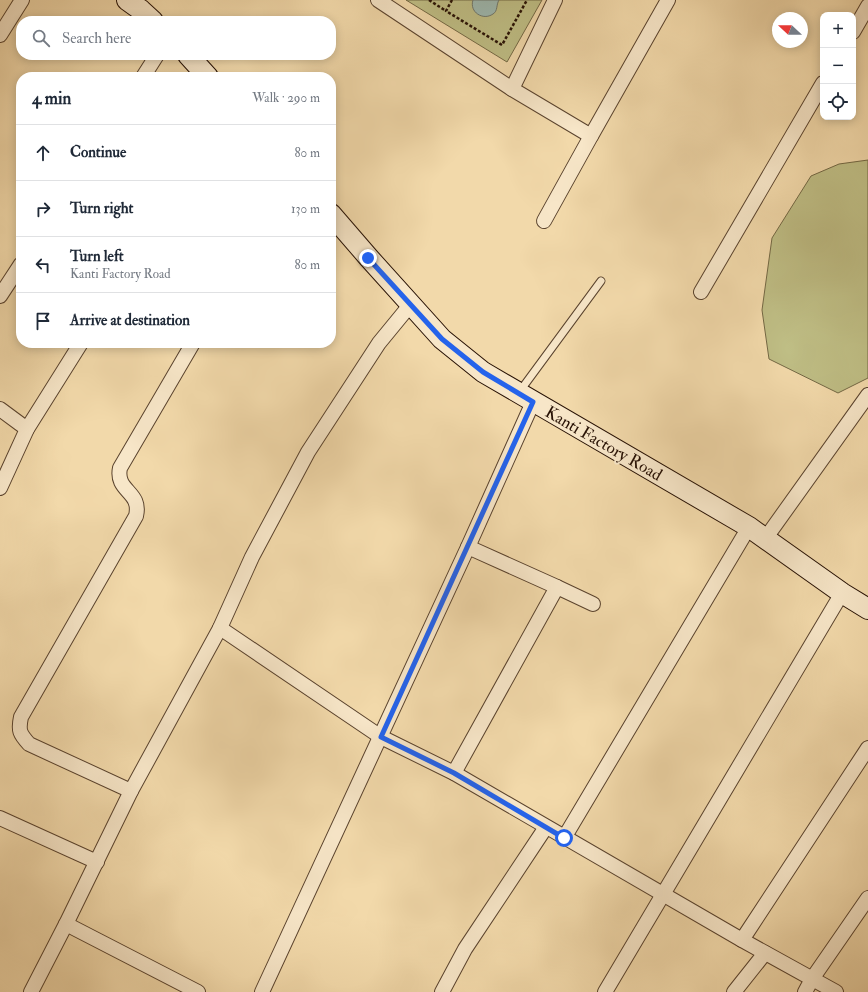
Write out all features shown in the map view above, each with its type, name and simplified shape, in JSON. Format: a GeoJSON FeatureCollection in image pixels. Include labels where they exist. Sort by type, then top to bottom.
{"type":"FeatureCollection","features":[{"type":"Feature","properties":{"kind":"street"},"geometry":{"type":"LineString","coordinates":[[0,35],[22,0]]}},
{"type":"Feature","properties":{"kind":"street"},"geometry":{"type":"LineString","coordinates":[[127,0],[148,16]]}},
{"type":"Feature","properties":{"kind":"street"},"geometry":{"type":"LineString","coordinates":[[378,0],[512,89],[591,136]]}},
{"type":"Feature","properties":{"kind":"street"},"geometry":{"type":"LineString","coordinates":[[512,89],[555,0]]}},
{"type":"Feature","properties":{"kind":"street"},"geometry":{"type":"LineString","coordinates":[[544,221],[668,0]]}},
{"type":"Feature","properties":{"kind":"street"},"geometry":{"type":"LineString","coordinates":[[856,27],[868,6]]}},
{"type":"Feature","properties":{"kind":"street"},"geometry":{"type":"LineString","coordinates":[[146,72],[154,60]]}},
{"type":"Feature","properties":{"kind":"street"},"geometry":{"type":"LineString","coordinates":[[193,60],[203,72]]}},
{"type":"Feature","properties":{"kind":"street"},"geometry":{"type":"LineString","coordinates":[[701,292],[822,84]]}},
{"type":"Feature","properties":{"kind":"street","name":"Kanti Factory Road"},"geometry":{"type":"LineString","coordinates":[[336,220],[442,339],[483,372],[749,527],[842,593],[868,609]]}},
{"type":"Feature","properties":{"kind":"street"},"geometry":{"type":"LineString","coordinates":[[0,296],[16,272]]}},
{"type":"Feature","properties":{"kind":"street"},"geometry":{"type":"LineString","coordinates":[[32,992],[131,791],[220,628],[252,557],[308,452],[379,343],[411,304]]}},
{"type":"Feature","properties":{"kind":"street"},"geometry":{"type":"LineString","coordinates":[[0,488],[27,429],[78,348]]}},
{"type":"Feature","properties":{"kind":"street"},"geometry":{"type":"LineString","coordinates":[[131,791],[29,744],[22,737],[19,728],[21,717],[136,516],[138,508],[136,502],[118,477],[120,468],[190,348]]}},
{"type":"Feature","properties":{"kind":"street"},"geometry":{"type":"LineString","coordinates":[[765,539],[868,395]]}},
{"type":"Feature","properties":{"kind":"street"},"geometry":{"type":"LineString","coordinates":[[262,992],[468,547],[526,398]]}},
{"type":"Feature","properties":{"kind":"street"},"geometry":{"type":"LineString","coordinates":[[0,409],[27,429]]}},
{"type":"Feature","properties":{"kind":"street"},"geometry":{"type":"LineString","coordinates":[[564,838],[749,527]]}},
{"type":"Feature","properties":{"kind":"street"},"geometry":{"type":"LineString","coordinates":[[468,547],[593,604]]}},
{"type":"Feature","properties":{"kind":"street"},"geometry":{"type":"LineString","coordinates":[[454,773],[557,587]]}},
{"type":"Feature","properties":{"kind":"street"},"geometry":{"type":"LineString","coordinates":[[605,992],[842,593]]}},
{"type":"Feature","properties":{"kind":"street"},"geometry":{"type":"LineString","coordinates":[[220,628],[381,737],[454,773],[564,838],[836,992]]}},
{"type":"Feature","properties":{"kind":"street"},"geometry":{"type":"LineString","coordinates":[[742,940],[868,748]]}},
{"type":"Feature","properties":{"kind":"street"},"geometry":{"type":"LineString","coordinates":[[0,818],[96,862]]}},
{"type":"Feature","properties":{"kind":"street"},"geometry":{"type":"LineString","coordinates":[[442,992],[465,949],[546,827]]}},
{"type":"Feature","properties":{"kind":"street"},"geometry":{"type":"LineString","coordinates":[[805,992],[812,979],[868,898]]}},
{"type":"Feature","properties":{"kind":"street"},"geometry":{"type":"LineString","coordinates":[[66,924],[198,992]]}},
{"type":"Feature","properties":{"kind":"street"},"geometry":{"type":"LineString","coordinates":[[734,992],[765,953]]}},
{"type":"Feature","properties":{"kind":"lane"},"geometry":{"type":"LineString","coordinates":[[526,398],[527,380],[601,282]]}},
{"type":"Feature","properties":{"kind":"path"},"geometry":{"type":"LineString","coordinates":[[429,0],[502,45],[527,0]]}},
{"type":"Feature","properties":{"kind":"path"},"geometry":{"type":"LineString","coordinates":[[446,11],[452,0]]}},
{"type":"Feature","properties":{"kind":"shaded area"},"geometry":{"type":"Polygon","coordinates":[[[406,0],[542,0],[507,62],[406,0]]]}},
{"type":"Feature","properties":{"kind":"shaded area"},"geometry":{"type":"Polygon","coordinates":[[[868,160],[868,378],[838,393],[769,359],[762,310],[772,238],[811,176],[839,164],[868,160]]]}},
{"type":"Feature","properties":{"kind":"water"},"geometry":{"type":"Polygon","coordinates":[[[473,0],[499,0],[495,13],[489,16],[481,16],[475,12],[473,8],[473,0]]]}},
{"type":"Feature","properties":{"kind":"route"},"geometry":{"type":"LineString","coordinates":[[368,258],[442,339],[483,372],[533,402],[381,737],[454,773],[564,838]]}}]}
